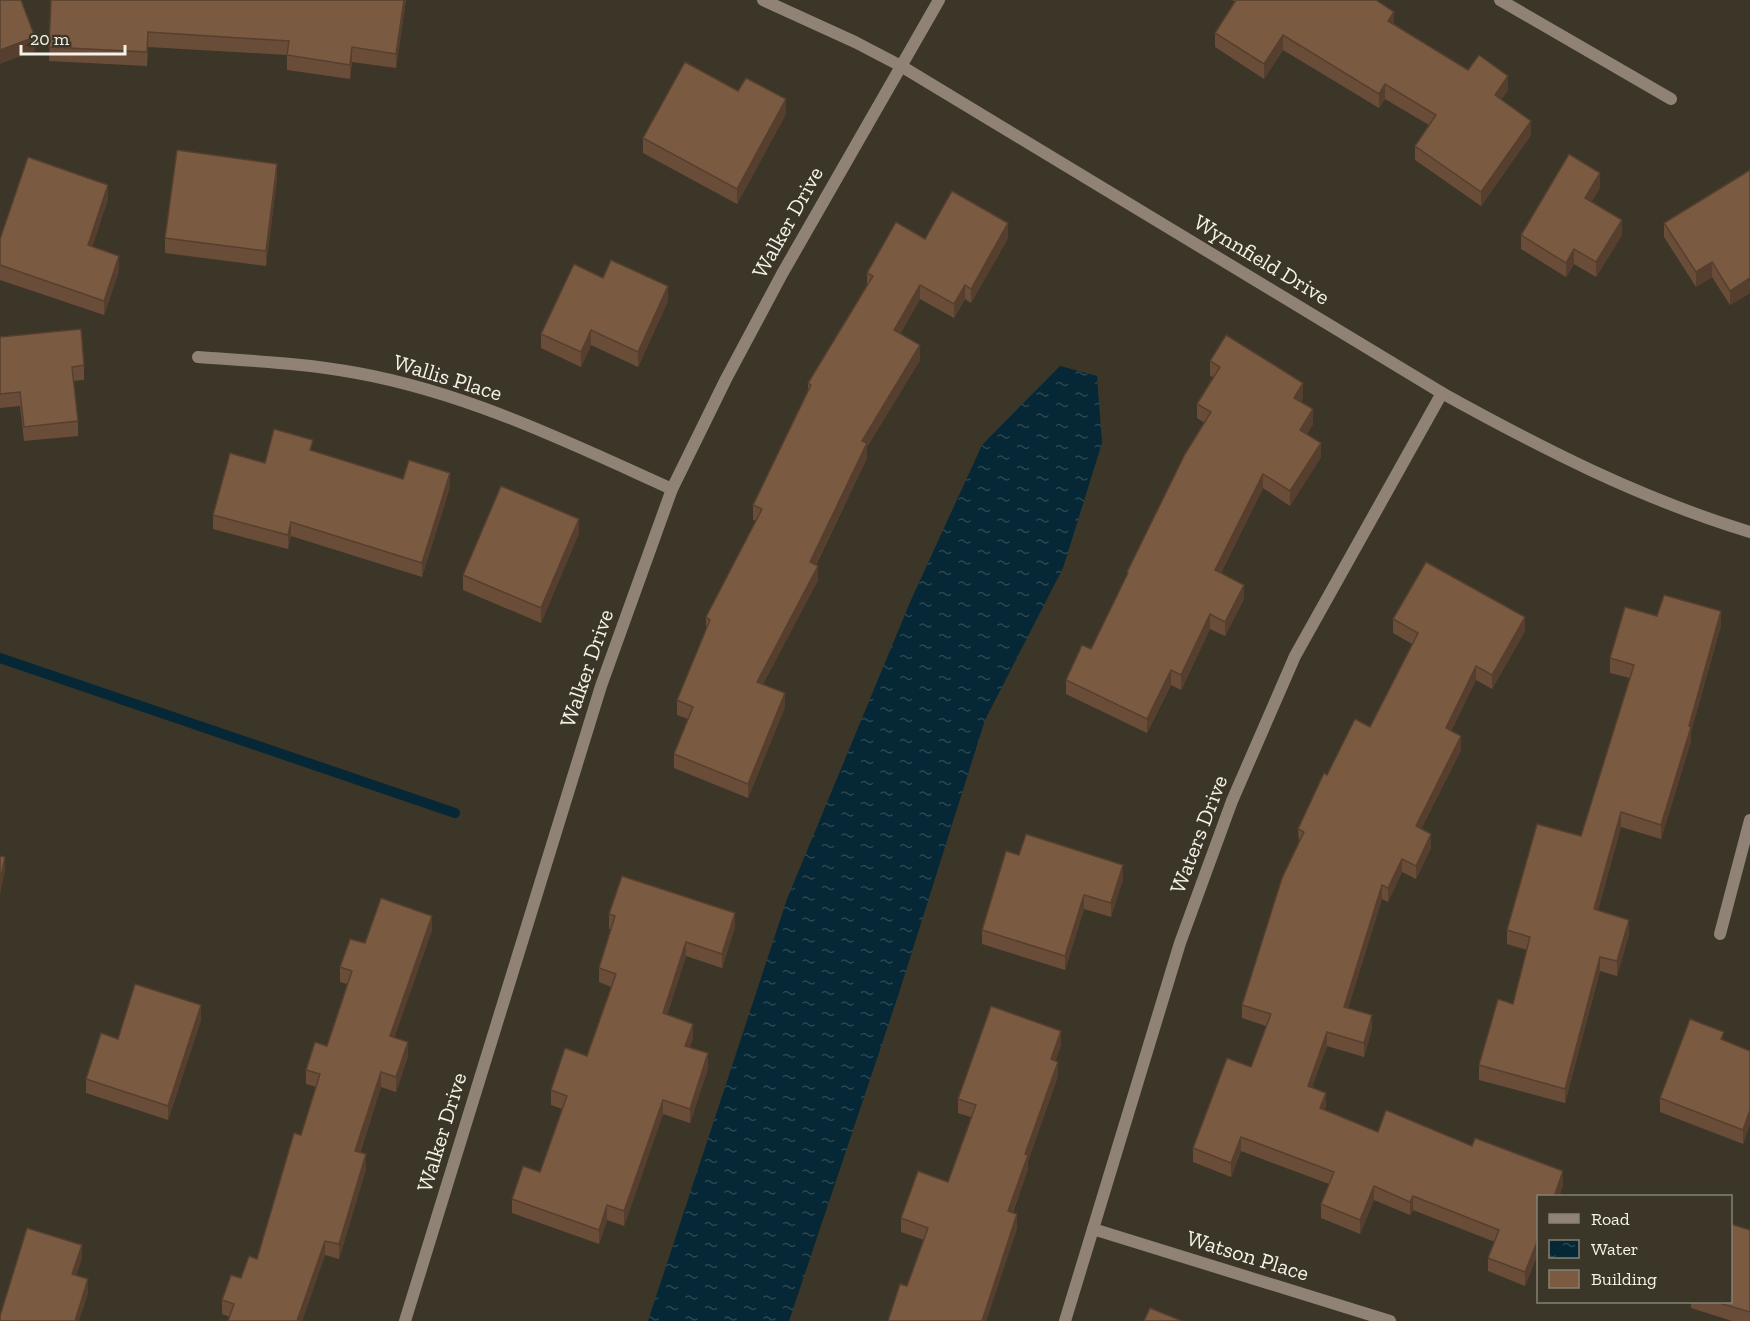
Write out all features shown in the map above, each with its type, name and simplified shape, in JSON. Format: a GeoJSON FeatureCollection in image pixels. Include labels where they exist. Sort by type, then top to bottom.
{"type":"FeatureCollection","features":[{"type":"Feature","properties":{"kind":"street","name":"Wynnfield Drive"},"geometry":{"type":"LineString","coordinates":[[763,0],[844,36],[900,66],[1442,393],[1525,439],[1597,474],[1671,505],[1750,532]]}},
{"type":"Feature","properties":{"kind":"street","name":"Walker Drive"},"geometry":{"type":"LineString","coordinates":[[405,1321],[601,686],[672,489],[726,379],[782,274],[939,0]]}},
{"type":"Feature","properties":{"kind":"street"},"geometry":{"type":"LineString","coordinates":[[1500,0],[1671,99]]}},
{"type":"Feature","properties":{"kind":"street","name":"Wallis Place"},"geometry":{"type":"LineString","coordinates":[[198,357],[312,366],[357,373],[456,398],[505,416],[672,489]]}},
{"type":"Feature","properties":{"kind":"street","name":"Waters Drive"},"geometry":{"type":"LineString","coordinates":[[1065,1321],[1180,943],[1232,801],[1295,656],[1442,393]]}},
{"type":"Feature","properties":{"kind":"street"},"geometry":{"type":"LineString","coordinates":[[1720,934],[1750,820]]}},
{"type":"Feature","properties":{"kind":"street","name":"Watson Place"},"geometry":{"type":"LineString","coordinates":[[1093,1229],[1390,1321]]}},
{"type":"Feature","properties":{"kind":"water"},"geometry":{"type":"Polygon","coordinates":[[[1060,366],[1097,376],[1102,443],[1063,568],[985,720],[899,993],[789,1321],[648,1321],[787,899],[911,600],[982,445],[1060,366]]]}},
{"type":"Feature","properties":{"kind":"building"},"geometry":{"type":"Polygon","coordinates":[[[0,0],[21,0],[35,37],[0,50],[0,0]]]}},
{"type":"Feature","properties":{"kind":"building"},"geometry":{"type":"Polygon","coordinates":[[[51,0],[404,0],[396,54],[352,47],[350,65],[287,55],[289,41],[148,32],[147,52],[49,47],[51,0]]]}},
{"type":"Feature","properties":{"kind":"building"},"geometry":{"type":"Polygon","coordinates":[[[1236,0],[1376,0],[1394,12],[1388,21],[1468,70],[1479,55],[1508,76],[1495,95],[1531,121],[1481,192],[1415,146],[1436,115],[1385,84],[1379,94],[1283,35],[1264,64],[1215,33],[1236,0]]]}},
{"type":"Feature","properties":{"kind":"building"},"geometry":{"type":"Polygon","coordinates":[[[685,62],[738,91],[746,78],[786,99],[737,189],[643,138],[685,62]]]}},
{"type":"Feature","properties":{"kind":"building"},"geometry":{"type":"Polygon","coordinates":[[[177,150],[277,164],[266,251],[165,238],[177,150]]]}},
{"type":"Feature","properties":{"kind":"building"},"geometry":{"type":"Polygon","coordinates":[[[1569,154],[1600,173],[1585,198],[1622,220],[1596,262],[1574,249],[1566,263],[1521,235],[1569,154]]]}},
{"type":"Feature","properties":{"kind":"building"},"geometry":{"type":"Polygon","coordinates":[[[28,157],[108,185],[88,245],[119,256],[104,301],[0,265],[0,239],[28,157]]]}},
{"type":"Feature","properties":{"kind":"building"},"geometry":{"type":"Polygon","coordinates":[[[1750,170],[1750,278],[1730,291],[1712,262],[1696,272],[1664,223],[1750,170]]]}},
{"type":"Feature","properties":{"kind":"building"},"geometry":{"type":"Polygon","coordinates":[[[952,191],[1008,223],[971,289],[965,285],[954,304],[920,285],[894,330],[920,345],[862,441],[867,443],[810,562],[818,566],[757,682],[785,693],[748,784],[674,754],[693,707],[677,700],[710,620],[706,617],[762,509],[753,505],[811,385],[808,383],[873,276],[867,273],[896,222],[925,239],[952,191]]]}},
{"type":"Feature","properties":{"kind":"building"},"geometry":{"type":"Polygon","coordinates":[[[611,260],[668,286],[638,352],[591,330],[581,352],[541,334],[574,264],[603,278],[611,260]]]}},
{"type":"Feature","properties":{"kind":"building"},"geometry":{"type":"Polygon","coordinates":[[[81,329],[84,365],[72,367],[78,421],[24,427],[20,392],[0,394],[0,337],[81,329]]]}},
{"type":"Feature","properties":{"kind":"building"},"geometry":{"type":"Polygon","coordinates":[[[1226,335],[1303,383],[1294,398],[1313,409],[1300,430],[1321,443],[1290,491],[1263,474],[1215,570],[1244,585],[1225,622],[1210,614],[1181,675],[1171,670],[1147,719],[1066,680],[1082,645],[1091,649],[1185,454],[1211,412],[1197,404],[1220,367],[1210,361],[1226,335]]]}},
{"type":"Feature","properties":{"kind":"building"},"geometry":{"type":"Polygon","coordinates":[[[274,429],[313,440],[310,450],[403,479],[409,460],[450,473],[422,563],[291,522],[288,535],[213,515],[230,453],[265,463],[274,429]]]}},
{"type":"Feature","properties":{"kind":"building"},"geometry":{"type":"Polygon","coordinates":[[[501,486],[579,519],[541,608],[463,575],[501,486]]]}},
{"type":"Feature","properties":{"kind":"building"},"geometry":{"type":"Polygon","coordinates":[[[1426,562],[1525,617],[1492,675],[1476,666],[1446,728],[1461,736],[1416,826],[1431,834],[1416,866],[1402,859],[1388,888],[1382,885],[1344,1007],[1372,1015],[1364,1043],[1327,1032],[1308,1086],[1326,1093],[1320,1108],[1378,1132],[1386,1110],[1472,1146],[1475,1138],[1563,1171],[1555,1195],[1537,1195],[1537,1242],[1525,1272],[1488,1258],[1499,1230],[1413,1196],[1410,1202],[1374,1186],[1360,1220],[1321,1204],[1334,1172],[1241,1137],[1231,1163],[1193,1148],[1227,1058],[1251,1067],[1271,1014],[1242,1005],[1282,878],[1304,832],[1298,829],[1324,773],[1327,775],[1355,719],[1370,727],[1418,633],[1393,619],[1426,562]]]}},
{"type":"Feature","properties":{"kind":"building"},"geometry":{"type":"Polygon","coordinates":[[[1664,595],[1721,611],[1689,726],[1691,727],[1661,825],[1621,812],[1594,909],[1629,920],[1617,961],[1600,957],[1565,1089],[1479,1065],[1498,999],[1513,1004],[1530,937],[1507,930],[1537,824],[1581,836],[1634,665],[1610,658],[1625,607],[1657,616],[1664,595]]]}},
{"type":"Feature","properties":{"kind":"building"},"geometry":{"type":"Polygon","coordinates":[[[1026,834],[1123,865],[1111,903],[1084,895],[1065,956],[982,930],[1006,851],[1019,855],[1026,834]]]}},
{"type":"Feature","properties":{"kind":"building"},"geometry":{"type":"Polygon","coordinates":[[[0,856],[5,857],[0,881],[0,856]]]}},
{"type":"Feature","properties":{"kind":"building"},"geometry":{"type":"Polygon","coordinates":[[[622,876],[735,913],[722,954],[686,942],[663,1013],[693,1024],[685,1046],[708,1053],[690,1109],[663,1100],[624,1211],[607,1205],[599,1230],[512,1199],[523,1166],[540,1172],[567,1096],[551,1090],[565,1048],[587,1056],[616,974],[599,968],[615,916],[609,914],[622,876]]]}},
{"type":"Feature","properties":{"kind":"building"},"geometry":{"type":"Polygon","coordinates":[[[381,898],[432,916],[390,1036],[408,1042],[396,1077],[381,1072],[355,1151],[366,1154],[339,1244],[325,1241],[297,1321],[228,1321],[234,1304],[222,1300],[231,1275],[241,1278],[249,1256],[257,1259],[294,1133],[301,1135],[320,1074],[306,1070],[315,1042],[327,1046],[352,971],[340,967],[350,939],[365,943],[381,898]]]}},
{"type":"Feature","properties":{"kind":"building"},"geometry":{"type":"Polygon","coordinates":[[[135,984],[201,1005],[168,1106],[86,1079],[101,1033],[118,1039],[135,984]]]}},
{"type":"Feature","properties":{"kind":"building"},"geometry":{"type":"Polygon","coordinates":[[[991,1006],[1061,1031],[1051,1059],[1058,1062],[1025,1154],[1028,1155],[1008,1211],[1017,1214],[982,1321],[888,1321],[900,1284],[907,1286],[928,1228],[901,1218],[918,1171],[948,1182],[976,1105],[958,1099],[991,1006]]]}},
{"type":"Feature","properties":{"kind":"building"},"geometry":{"type":"Polygon","coordinates":[[[1690,1019],[1724,1032],[1721,1039],[1750,1051],[1750,1110],[1743,1130],[1660,1098],[1690,1019]]]}},
{"type":"Feature","properties":{"kind":"building"},"geometry":{"type":"Polygon","coordinates":[[[1732,1224],[1750,1230],[1750,1312],[1719,1303],[1732,1303],[1732,1224]]]}},
{"type":"Feature","properties":{"kind":"building"},"geometry":{"type":"Polygon","coordinates":[[[27,1228],[82,1245],[72,1274],[88,1279],[75,1321],[0,1321],[27,1228]]]}},
{"type":"Feature","properties":{"kind":"building"},"geometry":{"type":"Polygon","coordinates":[[[1150,1308],[1182,1321],[1144,1321],[1150,1308]]]}},
{"type":"Feature","properties":{"kind":"waterway"},"geometry":{"type":"LineString","coordinates":[[0,658],[455,813]]}}]}
